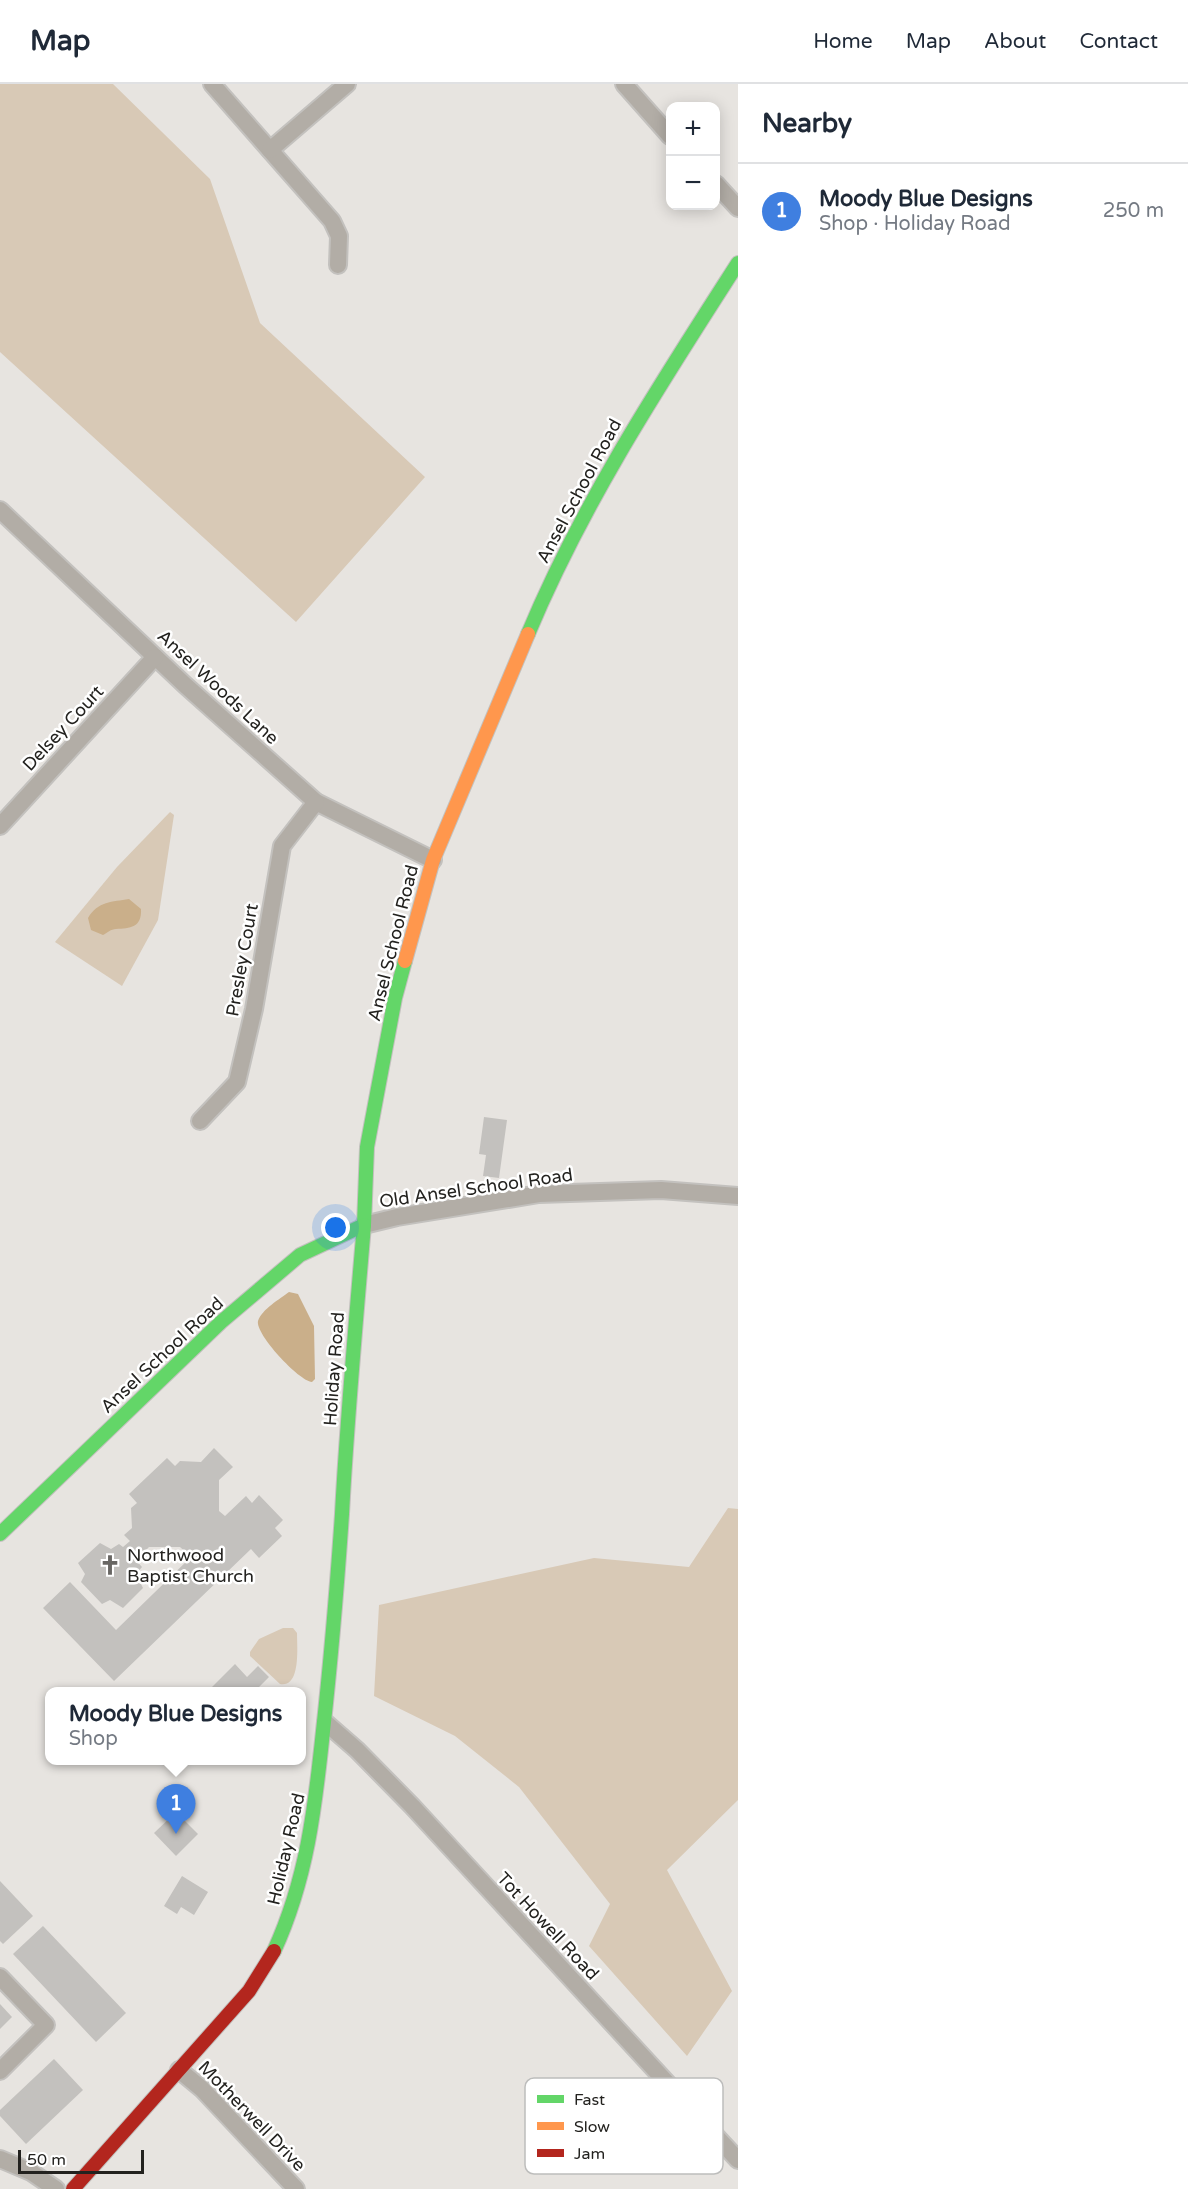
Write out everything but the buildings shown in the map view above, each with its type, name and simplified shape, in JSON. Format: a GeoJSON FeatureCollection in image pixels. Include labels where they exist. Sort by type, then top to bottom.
{"type":"FeatureCollection","features":[{"type":"Feature","properties":{"kind":"street"},"geometry":{"type":"LineString","coordinates":[[212,84],[337,229],[338,265]]}},
{"type":"Feature","properties":{"kind":"street"},"geometry":{"type":"LineString","coordinates":[[270,150],[347,84]]}},
{"type":"Feature","properties":{"kind":"street"},"geometry":{"type":"LineString","coordinates":[[624,84],[666,131]]}},
{"type":"Feature","properties":{"kind":"street"},"geometry":{"type":"LineString","coordinates":[[720,188],[738,208]]}},
{"type":"Feature","properties":{"kind":"street","name":"Ansel School Road"},"geometry":{"type":"LineString","coordinates":[[0,1534],[221,1322],[300,1255],[364,1225],[367,1147],[390,1021],[407,946],[432,860],[536,614],[579,525],[637,420],[738,263]]}},
{"type":"Feature","properties":{"kind":"street","name":"Ansel Woods Lane"},"geometry":{"type":"LineString","coordinates":[[0,510],[155,657],[316,802],[432,860]]}},
{"type":"Feature","properties":{"kind":"street","name":"Delsey Court"},"geometry":{"type":"LineString","coordinates":[[0,826],[155,657]]}},
{"type":"Feature","properties":{"kind":"street","name":"Presley Court"},"geometry":{"type":"LineString","coordinates":[[200,1121],[237,1082],[254,1009],[282,846],[316,802]]}},
{"type":"Feature","properties":{"kind":"street","name":"Old Ansel School Road"},"geometry":{"type":"LineString","coordinates":[[364,1225],[397,1217],[539,1194],[661,1190],[738,1196]]}},
{"type":"Feature","properties":{"kind":"street","name":"Holiday Road"},"geometry":{"type":"LineString","coordinates":[[73,2189],[249,1991],[270,1959],[296,1896],[309,1847],[326,1723],[364,1225]]}},
{"type":"Feature","properties":{"kind":"street","name":"Tot Howell Road"},"geometry":{"type":"LineString","coordinates":[[326,1723],[357,1750],[412,1806],[662,2078]]}},
{"type":"Feature","properties":{"kind":"street"},"geometry":{"type":"LineString","coordinates":[[0,1977],[46,2025],[0,2071]]}},
{"type":"Feature","properties":{"kind":"street","name":"Motherwell Drive"},"geometry":{"type":"LineString","coordinates":[[180,2070],[296,2189]]}},
{"type":"Feature","properties":{"kind":"street","name":"Tot Howell Road"},"geometry":{"type":"LineString","coordinates":[[723,2144],[738,2160]]}},
{"type":"Feature","properties":{"kind":"street"},"geometry":{"type":"LineString","coordinates":[[0,2159],[31,2172],[56,2189]]}},
{"type":"Feature","properties":{"kind":"shaded area"},"geometry":{"type":"Polygon","coordinates":[[[0,84],[113,84],[210,179],[260,323],[425,477],[296,622],[0,352],[0,84]]]}},
{"type":"Feature","properties":{"kind":"shaded area"},"geometry":{"type":"Polygon","coordinates":[[[170,812],[174,815],[158,920],[122,986],[55,942],[117,867],[170,812]]]}},
{"type":"Feature","properties":{"kind":"shaded area"},"geometry":{"type":"Polygon","coordinates":[[[129,899],[141,909],[139,920],[134,926],[112,930],[103,935],[91,930],[88,918],[96,908],[106,903],[129,899]]]}},
{"type":"Feature","properties":{"kind":"shaded area"},"geometry":{"type":"Polygon","coordinates":[[[289,1292],[298,1294],[314,1326],[315,1379],[312,1382],[288,1366],[270,1346],[259,1327],[258,1321],[263,1312],[289,1292]]]}},
{"type":"Feature","properties":{"kind":"shaded area"},"geometry":{"type":"Polygon","coordinates":[[[728,1508],[738,1509],[738,1800],[667,1870],[732,1991],[687,2056],[589,1946],[610,1904],[519,1787],[455,1736],[374,1696],[379,1605],[594,1558],[689,1567],[728,1508]]]}},
{"type":"Feature","properties":{"kind":"shaded area"},"geometry":{"type":"Polygon","coordinates":[[[283,1628],[293,1628],[297,1633],[295,1673],[287,1684],[280,1684],[250,1656],[250,1652],[259,1639],[283,1628]]]}},
{"type":"Feature","properties":{"kind":"traffic: fast"},"geometry":{"type":"LineString","coordinates":[[528,634],[573,537],[598,490],[652,398],[738,263]]}},
{"type":"Feature","properties":{"kind":"traffic: fast"},"geometry":{"type":"LineString","coordinates":[[0,1534],[221,1322],[300,1255],[364,1225],[367,1147],[395,998],[405,961]]}},
{"type":"Feature","properties":{"kind":"traffic: fast"},"geometry":{"type":"LineString","coordinates":[[274,1951],[302,1870],[317,1788],[334,1623],[364,1225]]}},
{"type":"Feature","properties":{"kind":"traffic: slow"},"geometry":{"type":"LineString","coordinates":[[405,961],[433,860],[528,634]]}},
{"type":"Feature","properties":{"kind":"traffic: jam"},"geometry":{"type":"LineString","coordinates":[[73,2189],[249,1991],[274,1951]]}},
{"type":"Feature","properties":{"kind":"place","name":"Northwood Baptist Church"},"geometry":{"type":"Point","coordinates":[110,1565]}},
{"type":"Feature","properties":{"kind":"place","name":"Moody Blue Designs"},"geometry":{"type":"Point","coordinates":[176,1834]}}]}
